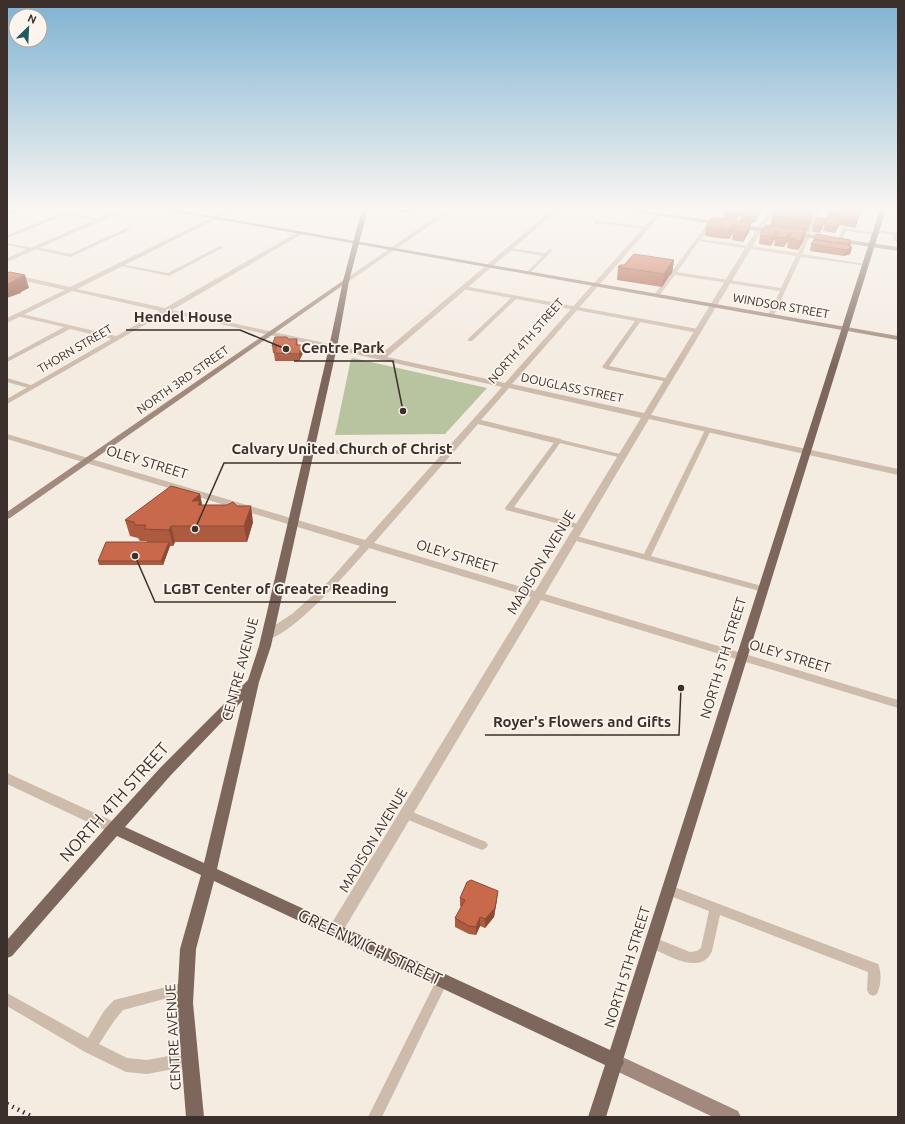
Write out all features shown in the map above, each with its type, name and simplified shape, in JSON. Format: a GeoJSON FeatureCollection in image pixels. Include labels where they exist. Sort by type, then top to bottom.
{"type":"FeatureCollection","features":[{"type":"Feature","properties":{"kind":"main road","name":"CENTRE AVENUE"},"geometry":{"type":"LineString","coordinates":[[194,1117],[185,1003],[188,949],[209,872],[253,682],[267,636],[351,261]]}},
{"type":"Feature","properties":{"kind":"main road","name":"WINDSOR STREET"},"geometry":{"type":"LineString","coordinates":[[463,261],[898,338]]}},
{"type":"Feature","properties":{"kind":"main road","name":"NORTH 5TH STREET"},"geometry":{"type":"LineString","coordinates":[[597,1117],[616,1062],[806,452],[867,261]]}},
{"type":"Feature","properties":{"kind":"main road","name":"NORTH 3RD STREET"},"geometry":{"type":"LineString","coordinates":[[7,516],[346,281]]}},
{"type":"Feature","properties":{"kind":"main road","name":"NORTH 4TH STREET"},"geometry":{"type":"LineString","coordinates":[[7,951],[166,770],[253,682]]}},
{"type":"Feature","properties":{"kind":"main road","name":"GREENWICH STREET"},"geometry":{"type":"LineString","coordinates":[[114,828],[732,1117]]}},
{"type":"Feature","properties":{"kind":"street"},"geometry":{"type":"LineString","coordinates":[[7,321],[126,261]]}},
{"type":"Feature","properties":{"kind":"street","name":"THORN STREET"},"geometry":{"type":"LineString","coordinates":[[7,402],[250,261]]}},
{"type":"Feature","properties":{"kind":"street","name":"NORTH 3RD STREET"},"geometry":{"type":"LineString","coordinates":[[346,281],[375,261]]}},
{"type":"Feature","properties":{"kind":"street"},"geometry":{"type":"LineString","coordinates":[[381,358],[494,261]]}},
{"type":"Feature","properties":{"kind":"street","name":"NORTH 4TH STREET"},"geometry":{"type":"LineString","coordinates":[[267,636],[301,612],[332,584],[617,261]]}},
{"type":"Feature","properties":{"kind":"street","name":"MADISON AVENUE"},"geometry":{"type":"LineString","coordinates":[[334,931],[740,261]]}},
{"type":"Feature","properties":{"kind":"street","name":"DOUGLASS STREET"},"geometry":{"type":"LineString","coordinates":[[7,276],[898,472]]}},
{"type":"Feature","properties":{"kind":"street"},"geometry":{"type":"LineString","coordinates":[[476,421],[558,441]]}},
{"type":"Feature","properties":{"kind":"street","name":"OLEY STREET"},"geometry":{"type":"LineString","coordinates":[[7,436],[898,704]]}},
{"type":"Feature","properties":{"kind":"street","name":"GREENWICH STREET"},"geometry":{"type":"LineString","coordinates":[[7,778],[114,828]]}},
{"type":"Feature","properties":{"kind":"lane"},"geometry":{"type":"LineString","coordinates":[[119,265],[169,275],[195,261]]}},
{"type":"Feature","properties":{"kind":"lane"},"geometry":{"type":"LineString","coordinates":[[529,273],[541,261]]}},
{"type":"Feature","properties":{"kind":"lane"},"geometry":{"type":"LineString","coordinates":[[657,295],[683,261]]}},
{"type":"Feature","properties":{"kind":"lane"},"geometry":{"type":"LineString","coordinates":[[771,315],[796,261]]}},
{"type":"Feature","properties":{"kind":"lane"},"geometry":{"type":"LineString","coordinates":[[842,261],[866,265]]}},
{"type":"Feature","properties":{"kind":"lane"},"geometry":{"type":"LineString","coordinates":[[674,273],[782,290]]}},
{"type":"Feature","properties":{"kind":"lane"},"geometry":{"type":"LineString","coordinates":[[464,288],[698,331]]}},
{"type":"Feature","properties":{"kind":"lane"},"geometry":{"type":"LineString","coordinates":[[470,340],[515,297]]}},
{"type":"Feature","properties":{"kind":"lane"},"geometry":{"type":"LineString","coordinates":[[18,315],[116,338]]}},
{"type":"Feature","properties":{"kind":"lane"},"geometry":{"type":"LineString","coordinates":[[639,320],[605,367],[668,380]]}},
{"type":"Feature","properties":{"kind":"lane"},"geometry":{"type":"LineString","coordinates":[[7,360],[69,327]]}},
{"type":"Feature","properties":{"kind":"lane"},"geometry":{"type":"LineString","coordinates":[[7,380],[32,387]]}},
{"type":"Feature","properties":{"kind":"lane"},"geometry":{"type":"LineString","coordinates":[[646,558],[708,430]]}},
{"type":"Feature","properties":{"kind":"lane"},"geometry":{"type":"LineString","coordinates":[[579,527],[509,508],[558,441],[622,456]]}},
{"type":"Feature","properties":{"kind":"lane"},"geometry":{"type":"LineString","coordinates":[[309,452],[387,453]]}},
{"type":"Feature","properties":{"kind":"lane"},"geometry":{"type":"LineString","coordinates":[[572,537],[763,590]]}},
{"type":"Feature","properties":{"kind":"lane"},"geometry":{"type":"LineString","coordinates":[[405,814],[482,845]]}},
{"type":"Feature","properties":{"kind":"lane"},"geometry":{"type":"LineString","coordinates":[[669,890],[874,968],[873,990]]}},
{"type":"Feature","properties":{"kind":"lane"},"geometry":{"type":"LineString","coordinates":[[653,943],[690,958],[700,957],[706,951],[716,908]]}},
{"type":"Feature","properties":{"kind":"lane"},"geometry":{"type":"LineString","coordinates":[[375,1117],[442,981]]}},
{"type":"Feature","properties":{"kind":"lane"},"geometry":{"type":"LineString","coordinates":[[90,1047],[109,1016],[119,1006],[186,988]]}},
{"type":"Feature","properties":{"kind":"lane"},"geometry":{"type":"LineString","coordinates":[[7,999],[90,1047],[126,1065],[147,1067],[190,1059]]}},
{"type":"Feature","properties":{"kind":"green space"},"geometry":{"type":"Polygon","coordinates":[[[353,358],[487,388],[445,434],[335,435],[351,359],[353,358]]]}},
{"type":"Feature","properties":{"kind":"building"},"geometry":{"type":"Polygon","coordinates":[[[627,261],[673,261],[664,274],[618,267],[620,265],[624,265],[627,261]]]}},
{"type":"Feature","properties":{"kind":"building"},"geometry":{"type":"Polygon","coordinates":[[[10,272],[25,275],[7,284],[7,273],[10,272]]]}},
{"type":"Feature","properties":{"kind":"building"},"geometry":{"type":"Polygon","coordinates":[[[275,337],[297,339],[296,345],[302,345],[299,354],[274,353],[277,346],[272,346],[275,337]]]}},
{"type":"Feature","properties":{"kind":"building"},"geometry":{"type":"Polygon","coordinates":[[[171,486],[200,494],[192,501],[200,501],[198,505],[227,505],[233,502],[237,506],[251,506],[244,526],[171,526],[169,530],[144,529],[146,525],[135,525],[134,522],[125,520],[171,486]]]}},
{"type":"Feature","properties":{"kind":"building"},"geometry":{"type":"Polygon","coordinates":[[[106,542],[169,542],[161,561],[98,561],[106,542]]]}},
{"type":"Feature","properties":{"kind":"building"},"geometry":{"type":"Polygon","coordinates":[[[471,880],[498,891],[495,908],[485,919],[480,917],[476,927],[469,926],[455,918],[465,900],[460,898],[467,882],[471,880]]]}},
{"type":"Feature","properties":{"kind":"railway"},"geometry":{"type":"LineString","coordinates":[[7,1104],[33,1117]]}},
{"type":"Feature","properties":{"kind":"place","name":"Hendel House"},"geometry":{"type":"Point","coordinates":[286,349]}},
{"type":"Feature","properties":{"kind":"place","name":"Centre Park"},"geometry":{"type":"Point","coordinates":[403,411]}},
{"type":"Feature","properties":{"kind":"place","name":"Calvary United Church of Christ"},"geometry":{"type":"Point","coordinates":[195,529]}},
{"type":"Feature","properties":{"kind":"place","name":"LGBT Center of Greater Reading"},"geometry":{"type":"Point","coordinates":[135,556]}},
{"type":"Feature","properties":{"kind":"place","name":"Royer's Flowers and Gifts"},"geometry":{"type":"Point","coordinates":[681,688]}}]}
